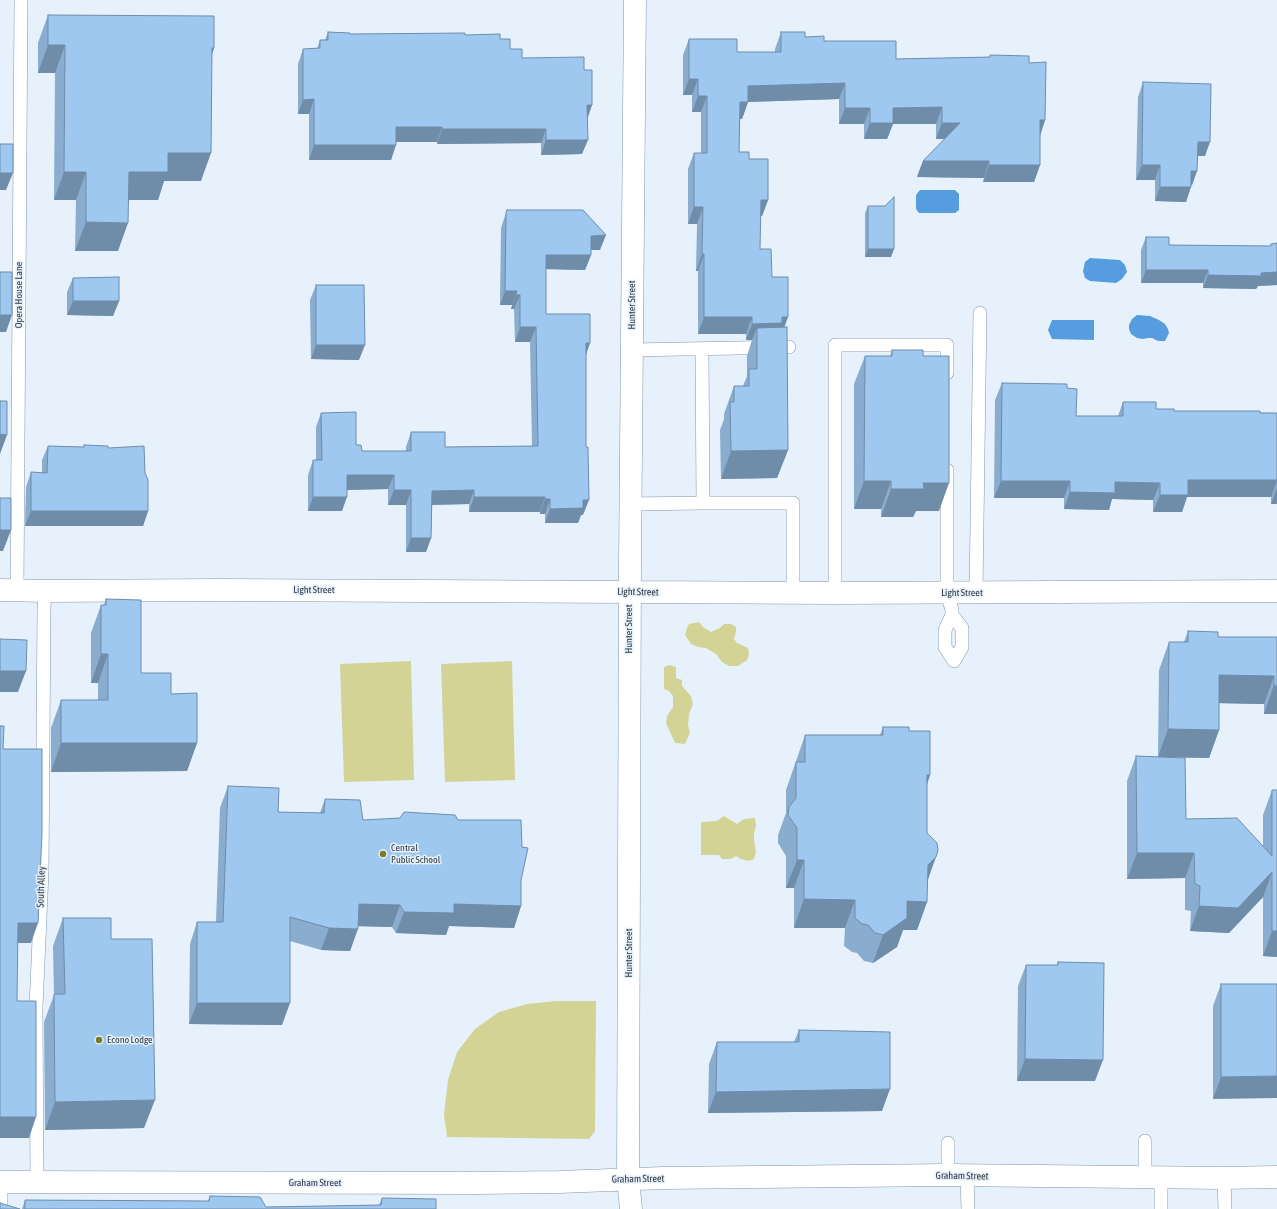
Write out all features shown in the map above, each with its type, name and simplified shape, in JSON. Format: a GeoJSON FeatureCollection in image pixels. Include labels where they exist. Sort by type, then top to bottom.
{"type":"FeatureCollection","features":[{"type":"Feature","properties":{"kind":"street","name":"Hunter Street"},"geometry":{"type":"LineString","coordinates":[[631,1209],[628,1178],[630,504],[635,0]]}},
{"type":"Feature","properties":{"kind":"street","name":"Light Street"},"geometry":{"type":"LineString","coordinates":[[9,589],[45,591],[219,590],[947,593],[1277,591]]}},
{"type":"Feature","properties":{"kind":"street","name":"Graham Street"},"geometry":{"type":"LineString","coordinates":[[1,1182],[477,1183],[559,1182],[628,1178],[957,1176],[1153,1178],[1277,1177]]}},
{"type":"Feature","properties":{"kind":"lane","name":"Opera House Lane"},"geometry":{"type":"LineString","coordinates":[[9,589],[20,0]]}},
{"type":"Feature","properties":{"kind":"lane"},"geometry":{"type":"LineString","coordinates":[[976,593],[980,313]]}},
{"type":"Feature","properties":{"kind":"lane"},"geometry":{"type":"LineString","coordinates":[[835,592],[835,345],[947,345],[947,385]]}},
{"type":"Feature","properties":{"kind":"lane"},"geometry":{"type":"LineString","coordinates":[[632,350],[789,347]]}},
{"type":"Feature","properties":{"kind":"lane"},"geometry":{"type":"LineString","coordinates":[[702,349],[703,503]]}},
{"type":"Feature","properties":{"kind":"lane"},"geometry":{"type":"LineString","coordinates":[[947,457],[947,593],[952,614]]}},
{"type":"Feature","properties":{"kind":"lane"},"geometry":{"type":"LineString","coordinates":[[630,504],[793,503],[793,592]]}},
{"type":"Feature","properties":{"kind":"lane","name":"South Alley"},"geometry":{"type":"LineString","coordinates":[[37,1182],[36,1007],[42,872],[45,591]]}},
{"type":"Feature","properties":{"kind":"lane"},"geometry":{"type":"LineString","coordinates":[[1145,1141],[1161,1209]]}},
{"type":"Feature","properties":{"kind":"lane"},"geometry":{"type":"LineString","coordinates":[[948,1143],[968,1209]]}},
{"type":"Feature","properties":{"kind":"lane"},"geometry":{"type":"LineString","coordinates":[[1224,1178],[1224,1209]]}},
{"type":"Feature","properties":{"kind":"lane"},"geometry":{"type":"LineString","coordinates":[[1,1182],[1,1209]]}},
{"type":"Feature","properties":{"kind":"shaded area"},"geometry":{"type":"Polygon","coordinates":[[[699,622],[703,627],[711,632],[720,628],[724,624],[731,624],[736,627],[734,639],[737,643],[748,648],[749,654],[747,660],[738,666],[729,666],[722,662],[716,654],[706,648],[691,644],[685,635],[687,628],[689,624],[699,622]]]}},
{"type":"Feature","properties":{"kind":"shaded area"},"geometry":{"type":"Polygon","coordinates":[[[411,661],[414,780],[344,782],[340,664],[411,661]]]}},
{"type":"Feature","properties":{"kind":"shaded area"},"geometry":{"type":"Polygon","coordinates":[[[512,661],[515,780],[445,782],[441,664],[512,661]]]}},
{"type":"Feature","properties":{"kind":"shaded area"},"geometry":{"type":"Polygon","coordinates":[[[669,665],[676,667],[676,678],[682,680],[682,686],[691,696],[693,704],[689,714],[688,725],[690,733],[685,744],[675,743],[666,723],[667,716],[673,707],[673,696],[669,691],[664,689],[664,667],[669,665]]]}},
{"type":"Feature","properties":{"kind":"shaded area"},"geometry":{"type":"Polygon","coordinates":[[[724,816],[737,824],[744,819],[755,818],[756,826],[754,840],[756,852],[754,859],[749,861],[736,856],[731,859],[722,859],[719,855],[701,855],[701,822],[717,821],[724,816]]]}},
{"type":"Feature","properties":{"kind":"shaded area"},"geometry":{"type":"Polygon","coordinates":[[[556,1001],[596,1001],[595,1131],[589,1139],[447,1137],[444,1115],[448,1080],[457,1052],[475,1029],[499,1012],[527,1004],[556,1001]]]}},
{"type":"Feature","properties":{"kind":"water"},"geometry":{"type":"Polygon","coordinates":[[[920,190],[955,190],[959,194],[959,210],[955,213],[919,213],[916,209],[916,195],[920,190]]]}},
{"type":"Feature","properties":{"kind":"water"},"geometry":{"type":"Polygon","coordinates":[[[1090,258],[1120,260],[1125,265],[1127,272],[1122,279],[1116,283],[1090,281],[1085,278],[1083,271],[1085,262],[1090,258]]]}},
{"type":"Feature","properties":{"kind":"water"},"geometry":{"type":"Polygon","coordinates":[[[1137,315],[1150,316],[1165,324],[1169,333],[1165,341],[1158,341],[1152,338],[1137,338],[1131,334],[1129,325],[1132,319],[1137,315]]]}},
{"type":"Feature","properties":{"kind":"water"},"geometry":{"type":"Polygon","coordinates":[[[1052,320],[1094,320],[1094,340],[1052,339],[1048,330],[1052,320]]]}},
{"type":"Feature","properties":{"kind":"building"},"geometry":{"type":"Polygon","coordinates":[[[48,15],[214,16],[214,48],[212,48],[211,153],[168,153],[168,172],[129,172],[128,223],[86,222],[86,172],[64,172],[65,45],[48,45],[48,15]]]}},
{"type":"Feature","properties":{"kind":"building"},"geometry":{"type":"Polygon","coordinates":[[[328,32],[350,34],[500,34],[500,39],[510,39],[510,49],[522,49],[522,58],[584,57],[584,70],[592,70],[592,105],[587,105],[588,140],[546,140],[546,129],[442,129],[442,127],[396,127],[396,145],[314,145],[314,99],[303,100],[303,49],[320,48],[320,40],[328,40],[328,32]]]}},
{"type":"Feature","properties":{"kind":"building"},"geometry":{"type":"Polygon","coordinates":[[[781,32],[805,32],[805,37],[824,36],[824,41],[896,41],[896,59],[990,57],[990,55],[1029,56],[1029,63],[1046,62],[1045,120],[1040,120],[1040,165],[989,165],[989,161],[923,161],[960,123],[942,123],[942,107],[893,108],[893,123],[870,123],[870,108],[845,108],[845,83],[748,86],[748,102],[740,102],[739,152],[749,152],[749,159],[768,159],[768,200],[761,200],[760,249],[771,249],[772,277],[788,277],[788,317],[782,317],[782,323],[752,324],[752,317],[704,317],[704,254],[702,254],[703,207],[694,207],[694,153],[707,153],[707,96],[698,96],[698,79],[689,79],[689,39],[737,39],[737,52],[781,52],[781,32]]]}},
{"type":"Feature","properties":{"kind":"building"},"geometry":{"type":"Polygon","coordinates":[[[1143,82],[1211,84],[1210,142],[1198,142],[1197,171],[1191,171],[1191,187],[1160,187],[1160,165],[1142,165],[1143,82]]]}},
{"type":"Feature","properties":{"kind":"building"},"geometry":{"type":"Polygon","coordinates":[[[0,144],[13,144],[13,173],[0,173],[0,144]]]}},
{"type":"Feature","properties":{"kind":"building"},"geometry":{"type":"Polygon","coordinates":[[[894,197],[894,249],[868,249],[868,206],[885,206],[894,197]]]}},
{"type":"Feature","properties":{"kind":"building"},"geometry":{"type":"Polygon","coordinates":[[[507,210],[583,210],[606,235],[591,236],[591,255],[546,255],[546,314],[590,314],[590,343],[586,343],[586,447],[588,447],[589,500],[583,500],[583,508],[550,509],[550,499],[545,499],[545,497],[474,497],[474,490],[432,491],[431,538],[411,538],[411,490],[394,490],[394,475],[347,475],[347,497],[313,497],[313,460],[322,460],[321,413],[356,412],[356,445],[361,445],[362,451],[411,451],[411,432],[445,432],[445,447],[538,446],[536,327],[520,327],[520,295],[516,295],[517,291],[505,291],[507,210]]]}},
{"type":"Feature","properties":{"kind":"building"},"geometry":{"type":"Polygon","coordinates":[[[1146,237],[1169,237],[1169,245],[1271,246],[1271,244],[1277,243],[1277,272],[1261,273],[1261,276],[1208,275],[1208,270],[1146,270],[1146,237]]]}},
{"type":"Feature","properties":{"kind":"building"},"geometry":{"type":"Polygon","coordinates":[[[0,272],[12,272],[12,315],[0,315],[0,272]]]}},
{"type":"Feature","properties":{"kind":"building"},"geometry":{"type":"Polygon","coordinates":[[[119,277],[119,301],[73,301],[73,278],[119,277]]]}},
{"type":"Feature","properties":{"kind":"building"},"geometry":{"type":"Polygon","coordinates":[[[316,285],[364,285],[365,345],[316,345],[316,285]]]}},
{"type":"Feature","properties":{"kind":"building"},"geometry":{"type":"Polygon","coordinates":[[[787,327],[788,450],[731,451],[730,402],[734,402],[734,386],[749,386],[749,369],[757,369],[757,328],[787,327]]]}},
{"type":"Feature","properties":{"kind":"building"},"geometry":{"type":"Polygon","coordinates":[[[892,350],[923,350],[923,356],[949,356],[949,483],[923,483],[924,489],[891,489],[891,481],[864,481],[865,356],[892,356],[892,350]]]}},
{"type":"Feature","properties":{"kind":"building"},"geometry":{"type":"Polygon","coordinates":[[[1002,383],[1067,384],[1067,388],[1077,389],[1076,416],[1123,416],[1123,402],[1156,402],[1156,409],[1174,409],[1174,411],[1260,411],[1260,413],[1277,413],[1277,480],[1188,480],[1188,495],[1160,495],[1160,483],[1115,482],[1115,493],[1070,492],[1070,481],[1001,481],[1002,383]]]}},
{"type":"Feature","properties":{"kind":"building"},"geometry":{"type":"Polygon","coordinates":[[[0,401],[7,401],[7,435],[0,434],[0,401]]]}},
{"type":"Feature","properties":{"kind":"building"},"geometry":{"type":"Polygon","coordinates":[[[84,445],[108,446],[108,448],[144,446],[145,473],[148,480],[148,511],[31,511],[31,472],[47,473],[48,446],[84,447],[84,445]]]}},
{"type":"Feature","properties":{"kind":"building"},"geometry":{"type":"Polygon","coordinates":[[[0,498],[11,498],[11,530],[0,530],[0,498]]]}},
{"type":"Feature","properties":{"kind":"building"},"geometry":{"type":"Polygon","coordinates":[[[106,599],[141,600],[141,673],[171,673],[171,694],[197,693],[197,743],[61,743],[61,700],[108,700],[108,654],[101,654],[101,605],[106,605],[106,599]]]}},
{"type":"Feature","properties":{"kind":"building"},"geometry":{"type":"Polygon","coordinates":[[[1188,631],[1218,632],[1218,637],[1277,637],[1277,686],[1274,685],[1274,676],[1219,675],[1219,730],[1168,729],[1169,642],[1188,642],[1188,631]]]}},
{"type":"Feature","properties":{"kind":"building"},"geometry":{"type":"Polygon","coordinates":[[[0,639],[27,640],[26,671],[0,671],[0,639]]]}},
{"type":"Feature","properties":{"kind":"building"},"geometry":{"type":"Polygon","coordinates":[[[0,726],[4,726],[3,749],[42,749],[42,832],[38,923],[18,923],[17,1001],[36,1001],[36,1117],[0,1117],[0,726]]]}},
{"type":"Feature","properties":{"kind":"building"},"geometry":{"type":"Polygon","coordinates":[[[883,727],[909,727],[909,731],[930,731],[930,775],[927,775],[927,833],[937,843],[938,850],[936,857],[928,865],[927,902],[907,901],[907,918],[883,935],[875,933],[868,925],[862,924],[855,918],[855,900],[804,899],[804,860],[797,860],[797,828],[788,815],[789,807],[796,798],[796,762],[805,762],[805,735],[883,735],[883,727]]]}},
{"type":"Feature","properties":{"kind":"building"},"geometry":{"type":"Polygon","coordinates":[[[1136,756],[1185,758],[1186,819],[1237,818],[1272,856],[1272,790],[1277,790],[1277,931],[1272,931],[1272,872],[1238,908],[1199,906],[1200,886],[1195,884],[1194,853],[1137,853],[1136,756]]]}},
{"type":"Feature","properties":{"kind":"building"},"geometry":{"type":"Polygon","coordinates":[[[228,786],[279,788],[278,812],[324,813],[325,799],[360,800],[363,820],[400,818],[404,812],[455,815],[458,820],[521,820],[522,847],[528,848],[521,880],[521,906],[454,904],[454,913],[404,912],[400,905],[359,904],[358,929],[329,928],[290,917],[290,1003],[197,1003],[197,922],[223,922],[228,786]]]}},
{"type":"Feature","properties":{"kind":"building","name":"Econo Lodge"},"geometry":{"type":"Polygon","coordinates":[[[63,918],[111,918],[111,939],[152,939],[155,1100],[55,1102],[54,994],[65,994],[63,918]]]}},
{"type":"Feature","properties":{"kind":"building"},"geometry":{"type":"Polygon","coordinates":[[[1058,962],[1104,963],[1103,1060],[1025,1059],[1026,965],[1058,965],[1058,962]]]}},
{"type":"Feature","properties":{"kind":"building"},"geometry":{"type":"Polygon","coordinates":[[[1221,984],[1277,984],[1277,1076],[1221,1077],[1221,984]]]}},
{"type":"Feature","properties":{"kind":"building"},"geometry":{"type":"Polygon","coordinates":[[[799,1030],[890,1032],[890,1089],[716,1092],[717,1042],[799,1042],[799,1030]]]}},
{"type":"Feature","properties":{"kind":"building"},"geometry":{"type":"Polygon","coordinates":[[[210,1196],[260,1197],[266,1207],[381,1205],[382,1198],[436,1199],[436,1209],[25,1209],[25,1200],[209,1201],[210,1196]]]}},
{"type":"Feature","properties":{"kind":"building"},"geometry":{"type":"Polygon","coordinates":[[[0,1203],[20,1209],[0,1209],[0,1203]]]}},
{"type":"Feature","properties":{"kind":"place","name":"Central Public School"},"geometry":{"type":"Point","coordinates":[383,854]}},
{"type":"Feature","properties":{"kind":"place","name":"Econo Lodge"},"geometry":{"type":"Point","coordinates":[99,1040]}}]}
